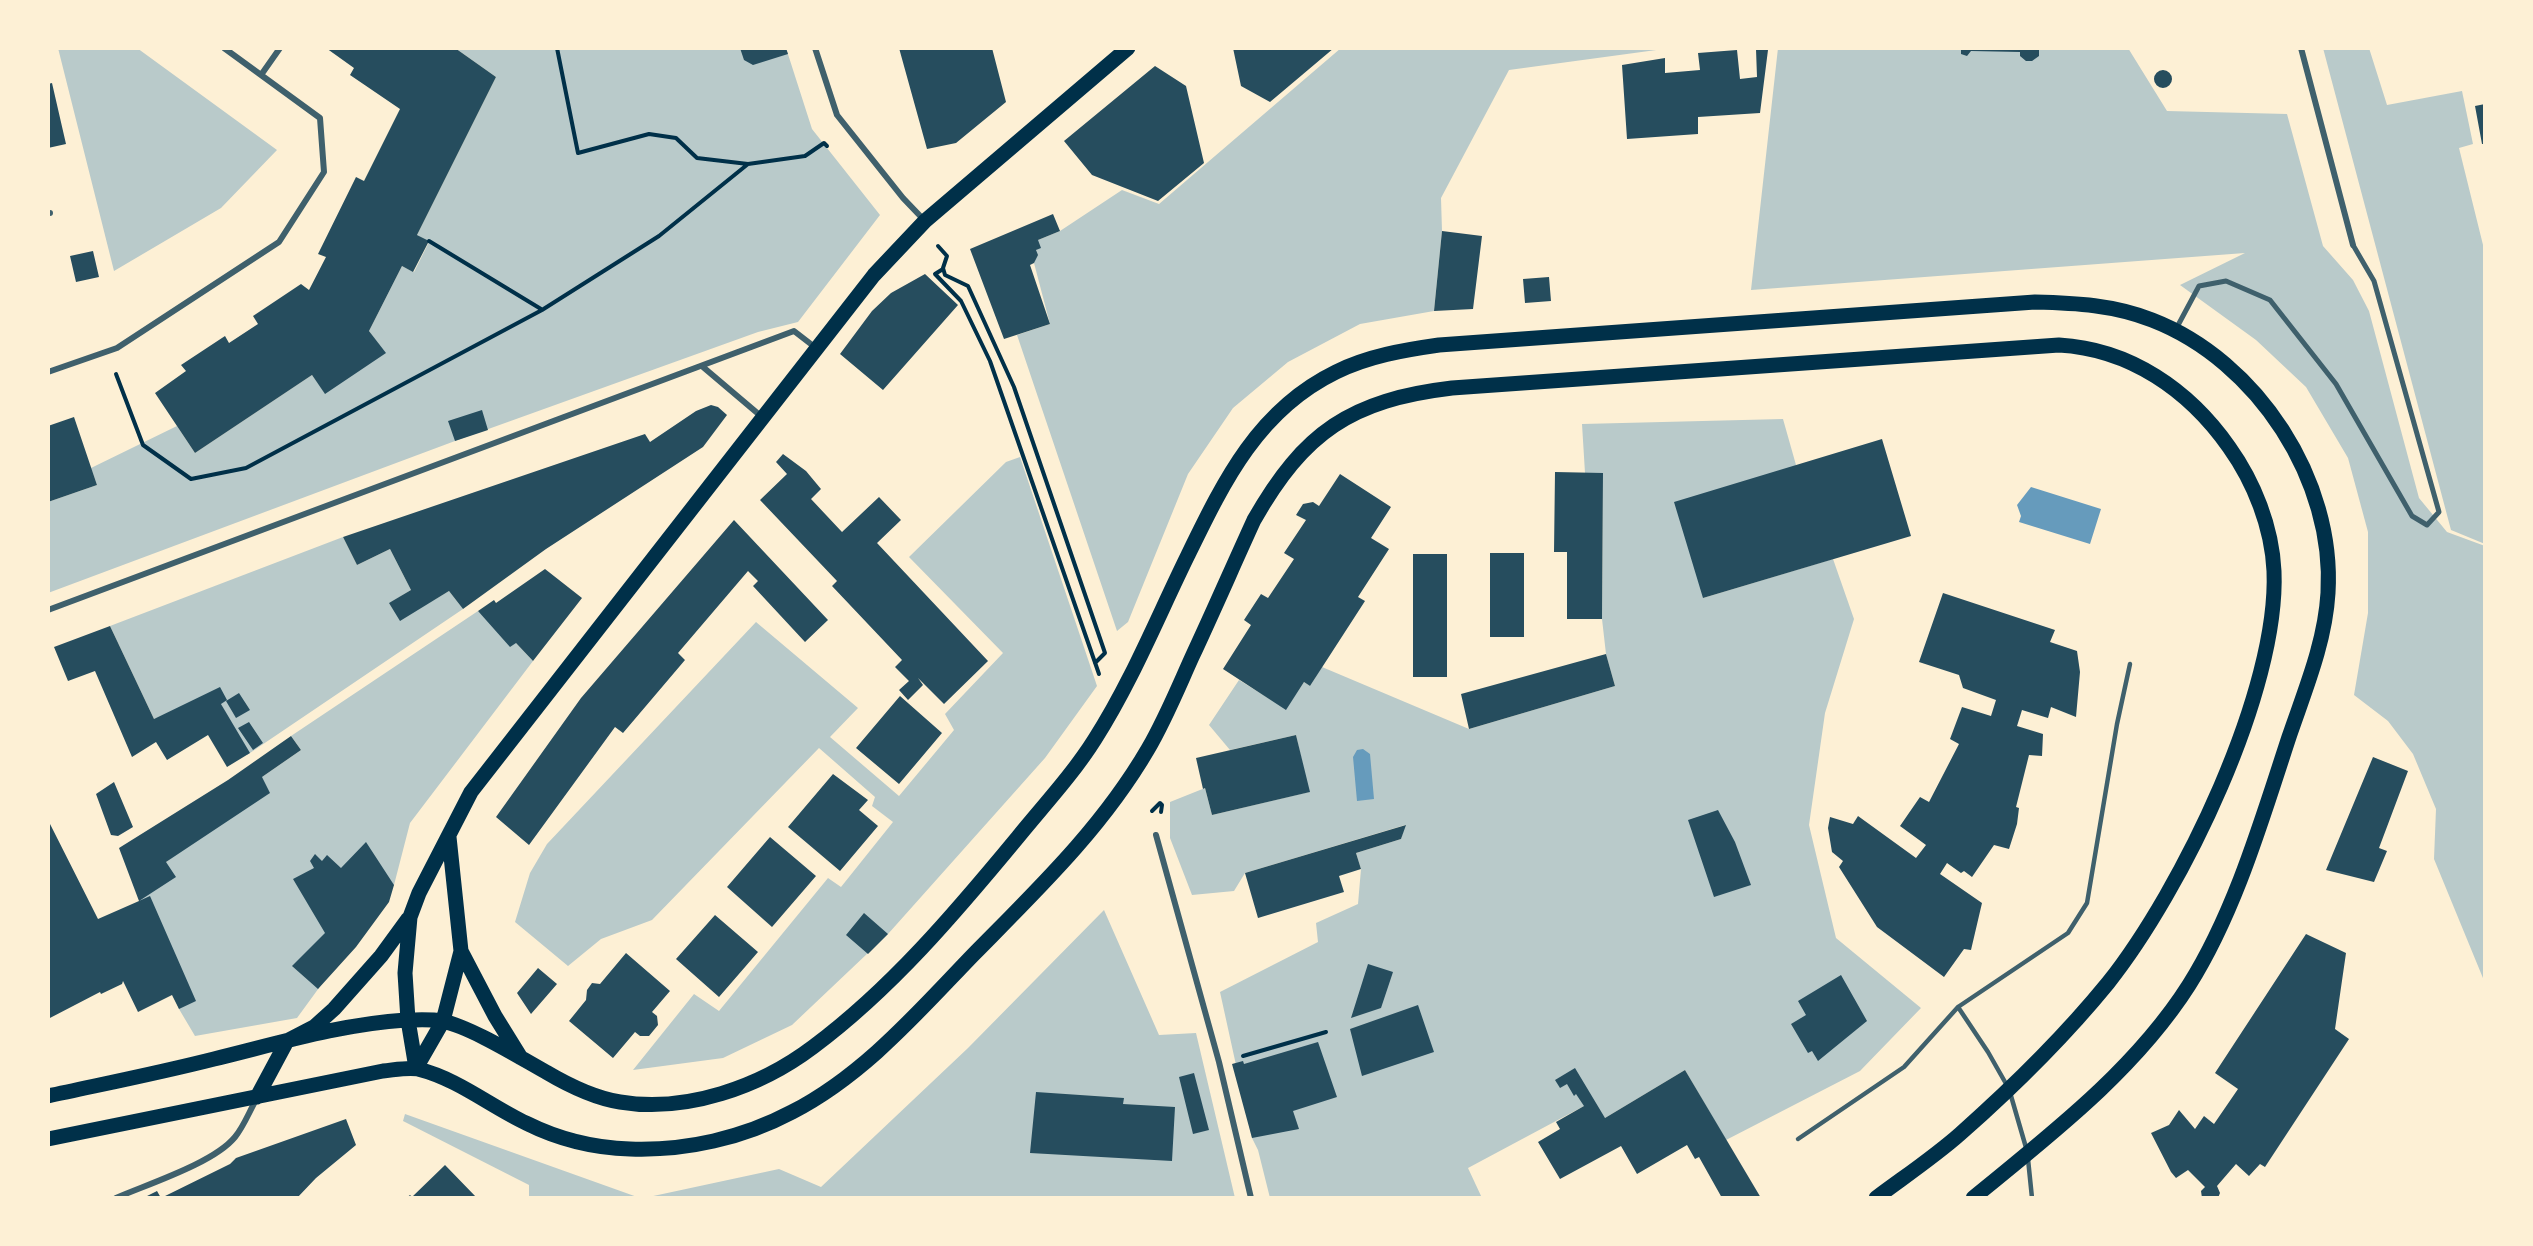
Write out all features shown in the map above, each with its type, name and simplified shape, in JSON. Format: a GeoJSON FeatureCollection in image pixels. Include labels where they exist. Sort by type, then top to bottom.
{"type":"FeatureCollection","features":[{"type":"Feature","properties":{"kind":"main road"},"geometry":{"type":"LineString","coordinates":[[257,1097],[287,1041],[314,1027],[334,1009],[381,956],[410,916],[419,893],[471,792],[874,275],[925,221],[1128,48]]}},
{"type":"Feature","properties":{"kind":"main road"},"geometry":{"type":"LineString","coordinates":[[48,1096],[179,1068],[287,1041],[408,1020],[443,1021],[521,1058],[551,1076],[603,1098],[647,1105],[689,1101],[738,1087],[780,1068],[811,1049],[867,1002],[957,910],[1093,743],[1119,697],[1221,487],[1248,446],[1287,406],[1321,380],[1339,370],[1381,355],[1439,345],[2035,302],[2098,304],[2154,321],[2212,354],[2235,374],[2278,421],[2301,461],[2322,517],[2328,592],[2323,627],[2310,678],[2234,894],[2191,982],[2176,1004],[2138,1049],[2097,1092],[2028,1154],[1973,1198]]}},
{"type":"Feature","properties":{"kind":"main road"},"geometry":{"type":"LineString","coordinates":[[48,1139],[382,1071],[416,1068],[469,1090],[536,1127],[583,1144],[630,1149],[679,1146],[732,1136],[783,1117],[835,1086],[883,1047],[1089,834],[1133,773],[1161,726],[1254,520],[1279,477],[1316,438],[1360,410],[1394,397],[1452,388],[2047,345],[2081,346],[2120,357],[2167,383],[2194,405],[2235,455],[2249,482],[2267,528],[2274,570],[2272,619],[2258,679],[2233,756],[2199,832],[2138,941],[2109,981],[2086,1009],[2009,1089],[1958,1135],[1876,1198]]}},
{"type":"Feature","properties":{"kind":"main road"},"geometry":{"type":"LineString","coordinates":[[416,1068],[443,1021],[461,951],[449,837]]}},
{"type":"Feature","properties":{"kind":"main road"},"geometry":{"type":"LineString","coordinates":[[410,916],[405,973],[408,1020],[416,1068]]}},
{"type":"Feature","properties":{"kind":"main road"},"geometry":{"type":"LineString","coordinates":[[461,951],[495,1016],[521,1058]]}},
{"type":"Feature","properties":{"kind":"street"},"geometry":{"type":"LineString","coordinates":[[48,372],[117,348],[279,242],[324,172],[320,118],[224,48]]}},
{"type":"Feature","properties":{"kind":"street"},"geometry":{"type":"LineString","coordinates":[[261,75],[280,48]]}},
{"type":"Feature","properties":{"kind":"street"},"geometry":{"type":"LineString","coordinates":[[815,48],[837,115],[903,198],[925,221]]}},
{"type":"Feature","properties":{"kind":"street"},"geometry":{"type":"LineString","coordinates":[[2175,331],[2199,286],[2226,281],[2270,300],[2336,384],[2412,516],[2427,525],[2439,512],[2374,281],[2353,245],[2301,48]]}},
{"type":"Feature","properties":{"kind":"street"},"geometry":{"type":"LineString","coordinates":[[48,610],[704,367],[794,331],[816,348]]}},
{"type":"Feature","properties":{"kind":"street"},"geometry":{"type":"LineString","coordinates":[[704,367],[762,417]]}},
{"type":"Feature","properties":{"kind":"street"},"geometry":{"type":"LineString","coordinates":[[1156,835],[1219,1062],[1251,1198]]}},
{"type":"Feature","properties":{"kind":"street"},"geometry":{"type":"LineString","coordinates":[[116,1198],[203,1160],[221,1149],[235,1137],[257,1097]]}},
{"type":"Feature","properties":{"kind":"lane"},"geometry":{"type":"LineString","coordinates":[[1798,1139],[1904,1067],[1958,1007],[2068,933],[2087,903],[2117,724],[2130,664]]}},
{"type":"Feature","properties":{"kind":"lane"},"geometry":{"type":"LineString","coordinates":[[1958,1007],[2009,1089],[2028,1154],[2032,1198]]}},
{"type":"Feature","properties":{"kind":"path"},"geometry":{"type":"LineString","coordinates":[[557,48],[578,153],[649,134],[676,138],[697,158],[748,164],[805,156],[824,143],[832,152]]}},
{"type":"Feature","properties":{"kind":"path"},"geometry":{"type":"LineString","coordinates":[[108,351],[142,445],[191,479],[246,468],[542,310],[659,236],[748,164]]}},
{"type":"Feature","properties":{"kind":"path"},"geometry":{"type":"LineString","coordinates":[[429,241],[542,310]]}},
{"type":"Feature","properties":{"kind":"path"},"geometry":{"type":"LineString","coordinates":[[937,245],[947,256],[943,268],[945,275],[968,286],[1014,387],[1105,653],[1095,663]]}},
{"type":"Feature","properties":{"kind":"path"},"geometry":{"type":"LineString","coordinates":[[943,268],[935,274],[961,301],[990,361],[1101,679]]}},
{"type":"Feature","properties":{"kind":"path"},"geometry":{"type":"LineString","coordinates":[[1219,1062],[1326,1032]]}},
{"type":"Feature","properties":{"kind":"shaded area"},"geometry":{"type":"Polygon","coordinates":[[[58,48],[137,48],[277,150],[221,208],[114,271],[58,48]]]}},
{"type":"Feature","properties":{"kind":"shaded area"},"geometry":{"type":"Polygon","coordinates":[[[455,48],[786,48],[812,129],[880,215],[798,322],[758,332],[455,441],[48,593],[48,502],[97,485],[91,468],[177,426],[195,453],[312,375],[325,393],[385,353],[369,331],[402,266],[414,272],[429,242],[417,235],[496,77],[455,48]]]}},
{"type":"Feature","properties":{"kind":"shaded area"},"geometry":{"type":"Polygon","coordinates":[[[1341,48],[1671,48],[1509,70],[1441,198],[1442,231],[1434,311],[1360,324],[1288,362],[1233,408],[1188,474],[1128,622],[1117,631],[1017,335],[1050,324],[1034,263],[1038,240],[1060,231],[1122,190],[1159,204],[1341,48]]]}},
{"type":"Feature","properties":{"kind":"shaded area"},"geometry":{"type":"Polygon","coordinates":[[[1778,48],[2128,48],[2167,111],[2287,114],[2323,246],[2353,280],[2369,311],[2419,498],[2447,532],[2485,546],[2485,983],[2434,859],[2436,809],[2413,754],[2388,721],[2354,695],[2368,613],[2368,532],[2348,458],[2306,387],[2256,340],[2180,285],[2245,253],[1751,290],[1778,48]]]}},
{"type":"Feature","properties":{"kind":"shaded area"},"geometry":{"type":"Polygon","coordinates":[[[2323,48],[2369,48],[2387,105],[2462,91],[2473,144],[2459,148],[2485,253],[2485,544],[2451,530],[2323,48]]]}},
{"type":"Feature","properties":{"kind":"shaded area"},"geometry":{"type":"Polygon","coordinates":[[[1783,419],[1796,465],[1703,598],[1833,559],[1854,619],[1825,713],[1809,825],[1836,938],[1921,1008],[1860,1071],[1726,1140],[1685,1070],[1605,1118],[1584,1106],[1468,1168],[1482,1198],[1270,1198],[1258,1150],[1252,1138],[1220,992],[1318,942],[1316,923],[1358,904],[1361,869],[1356,853],[1401,839],[1405,825],[1245,873],[1234,891],[1192,895],[1170,838],[1170,802],[1205,788],[1212,815],[1309,792],[1296,735],[1230,750],[1209,725],[1239,680],[1286,709],[1304,682],[1310,686],[1322,667],[1469,729],[1615,686],[1606,654],[1602,619],[1603,473],[1585,473],[1582,424],[1783,419]]]}},
{"type":"Feature","properties":{"kind":"shaded area"},"geometry":{"type":"Polygon","coordinates":[[[1020,457],[1097,686],[1045,758],[888,934],[792,1025],[723,1058],[633,1070],[694,994],[719,1011],[828,878],[841,887],[893,822],[872,806],[875,797],[819,748],[652,920],[601,939],[568,966],[515,922],[530,873],[547,844],[756,622],[858,708],[830,737],[899,796],[954,730],[945,714],[1003,653],[909,557],[1006,462],[1020,457]]]}},
{"type":"Feature","properties":{"kind":"shaded area"},"geometry":{"type":"Polygon","coordinates":[[[343,537],[357,565],[390,549],[411,590],[390,603],[400,620],[449,591],[463,609],[247,755],[221,704],[154,719],[110,626],[343,537]]]}},
{"type":"Feature","properties":{"kind":"shaded area"},"geometry":{"type":"Polygon","coordinates":[[[478,611],[516,643],[533,661],[410,823],[394,885],[297,1018],[195,1036],[179,1009],[139,901],[164,864],[262,777],[301,750],[291,736],[478,611]]]}},
{"type":"Feature","properties":{"kind":"shaded area"},"geometry":{"type":"Polygon","coordinates":[[[1104,910],[1159,1035],[1196,1033],[1235,1198],[644,1198],[779,1169],[821,1187],[968,1048],[1104,910]]]}},
{"type":"Feature","properties":{"kind":"shaded area"},"geometry":{"type":"Polygon","coordinates":[[[405,1114],[640,1198],[529,1198],[529,1185],[403,1121],[405,1114]]]}},
{"type":"Feature","properties":{"kind":"water"},"geometry":{"type":"Polygon","coordinates":[[[2031,487],[2101,509],[2090,544],[2019,522],[2021,516],[2017,505],[2031,487]]]}},
{"type":"Feature","properties":{"kind":"water"},"geometry":{"type":"Polygon","coordinates":[[[1363,749],[1370,754],[1374,799],[1357,801],[1353,757],[1357,750],[1363,749]]]}},
{"type":"Feature","properties":{"kind":"building"},"geometry":{"type":"Polygon","coordinates":[[[326,48],[455,48],[496,77],[417,235],[429,241],[413,272],[402,266],[369,331],[386,353],[325,394],[312,375],[195,453],[155,393],[186,371],[181,365],[225,336],[229,343],[258,324],[253,316],[301,284],[309,290],[326,257],[318,254],[356,177],[364,181],[400,109],[350,75],[354,68],[326,48]]]}},
{"type":"Feature","properties":{"kind":"building"},"geometry":{"type":"Polygon","coordinates":[[[740,48],[786,48],[788,54],[753,65],[744,60],[740,48]]]}},
{"type":"Feature","properties":{"kind":"building"},"geometry":{"type":"Polygon","coordinates":[[[899,48],[992,48],[1006,102],[956,143],[927,149],[899,48]]]}},
{"type":"Feature","properties":{"kind":"building"},"geometry":{"type":"Polygon","coordinates":[[[1233,48],[1334,48],[1270,102],[1241,86],[1233,48]]]}},
{"type":"Feature","properties":{"kind":"building"},"geometry":{"type":"Polygon","coordinates":[[[1961,48],[2039,48],[2039,56],[2032,61],[2026,61],[2020,56],[2020,52],[1971,51],[1967,56],[1961,54],[1961,48]]]}},
{"type":"Feature","properties":{"kind":"building"},"geometry":{"type":"Polygon","coordinates":[[[1756,49],[1768,50],[1760,113],[1698,117],[1698,134],[1627,139],[1622,65],[1665,58],[1665,73],[1700,70],[1698,53],[1737,50],[1740,79],[1757,77],[1756,49]]]}},
{"type":"Feature","properties":{"kind":"building"},"geometry":{"type":"Polygon","coordinates":[[[1155,66],[1186,86],[1204,163],[1158,201],[1092,175],[1064,141],[1155,66]]]}},
{"type":"Feature","properties":{"kind":"building"},"geometry":{"type":"Polygon","coordinates":[[[2163,70],[2169,73],[2172,79],[2169,85],[2163,88],[2157,85],[2154,79],[2157,73],[2163,70]]]}},
{"type":"Feature","properties":{"kind":"building"},"geometry":{"type":"Polygon","coordinates":[[[52,83],[66,144],[48,148],[48,84],[52,83]]]}},
{"type":"Feature","properties":{"kind":"building"},"geometry":{"type":"Polygon","coordinates":[[[2485,104],[2485,144],[2482,144],[2475,106],[2485,104]]]}},
{"type":"Feature","properties":{"kind":"building"},"geometry":{"type":"Polygon","coordinates":[[[1053,214],[1060,231],[1038,240],[1041,248],[1036,250],[1038,255],[1034,263],[1030,265],[1050,324],[1004,339],[970,249],[1053,214]]]}},
{"type":"Feature","properties":{"kind":"building"},"geometry":{"type":"Polygon","coordinates":[[[1442,231],[1482,236],[1473,309],[1434,311],[1442,231]]]}},
{"type":"Feature","properties":{"kind":"building"},"geometry":{"type":"Polygon","coordinates":[[[93,251],[99,277],[76,282],[70,256],[93,251]]]}},
{"type":"Feature","properties":{"kind":"building"},"geometry":{"type":"Polygon","coordinates":[[[925,274],[958,305],[883,390],[840,354],[872,311],[891,293],[925,274]]]}},
{"type":"Feature","properties":{"kind":"building"},"geometry":{"type":"Polygon","coordinates":[[[1549,277],[1551,301],[1525,303],[1523,279],[1549,277]]]}},
{"type":"Feature","properties":{"kind":"building"},"geometry":{"type":"Polygon","coordinates":[[[711,405],[718,407],[727,415],[703,447],[546,549],[463,609],[449,591],[400,621],[389,603],[411,590],[390,549],[357,565],[343,537],[645,434],[650,442],[696,411],[711,405]]]}},
{"type":"Feature","properties":{"kind":"building"},"geometry":{"type":"Polygon","coordinates":[[[482,410],[488,430],[455,441],[448,421],[482,410]]]}},
{"type":"Feature","properties":{"kind":"building"},"geometry":{"type":"Polygon","coordinates":[[[74,417],[97,485],[48,502],[48,426],[74,417]]]}},
{"type":"Feature","properties":{"kind":"building"},"geometry":{"type":"Polygon","coordinates":[[[1882,439],[1911,536],[1703,598],[1674,502],[1882,439]]]}},
{"type":"Feature","properties":{"kind":"building"},"geometry":{"type":"Polygon","coordinates":[[[783,454],[806,471],[821,489],[811,499],[842,532],[879,497],[901,520],[877,543],[988,661],[944,704],[918,678],[923,685],[908,700],[899,690],[909,681],[895,667],[902,660],[832,586],[837,581],[760,500],[787,474],[776,462],[783,454]]]}},
{"type":"Feature","properties":{"kind":"building"},"geometry":{"type":"Polygon","coordinates":[[[1555,472],[1603,473],[1602,619],[1567,619],[1567,552],[1554,552],[1555,472]]]}},
{"type":"Feature","properties":{"kind":"building"},"geometry":{"type":"Polygon","coordinates":[[[1340,474],[1391,507],[1371,538],[1389,549],[1358,597],[1365,601],[1310,686],[1304,682],[1286,710],[1223,669],[1251,625],[1244,620],[1261,594],[1268,598],[1294,559],[1284,553],[1306,520],[1296,515],[1303,504],[1313,502],[1319,506],[1340,474]]]}},
{"type":"Feature","properties":{"kind":"building"},"geometry":{"type":"Polygon","coordinates":[[[734,520],[828,620],[805,642],[753,586],[758,581],[748,571],[678,653],[685,660],[623,733],[615,727],[529,845],[496,817],[581,698],[734,520]]]}},
{"type":"Feature","properties":{"kind":"building"},"geometry":{"type":"Polygon","coordinates":[[[1490,553],[1524,553],[1524,637],[1490,637],[1490,553]]]}},
{"type":"Feature","properties":{"kind":"building"},"geometry":{"type":"Polygon","coordinates":[[[1413,554],[1447,554],[1447,677],[1413,677],[1413,554]]]}},
{"type":"Feature","properties":{"kind":"building"},"geometry":{"type":"Polygon","coordinates":[[[545,569],[582,598],[533,661],[516,643],[510,647],[478,611],[494,600],[496,603],[545,569]]]}},
{"type":"Feature","properties":{"kind":"building"},"geometry":{"type":"Polygon","coordinates":[[[1943,593],[2055,630],[2050,642],[2077,651],[2080,672],[2076,717],[2051,707],[2048,718],[2022,710],[2017,726],[2043,734],[2042,756],[2029,755],[2016,807],[2019,808],[2017,824],[2009,849],[1994,845],[1972,877],[1964,871],[1961,873],[1947,863],[1940,874],[1982,903],[1971,950],[1964,949],[1944,977],[1877,927],[1839,867],[1843,861],[1832,852],[1828,828],[1830,817],[1853,824],[1858,816],[1916,858],[1926,845],[1900,826],[1920,797],[1929,802],[1959,744],[1950,739],[1962,707],[1991,716],[1996,700],[1963,688],[1959,675],[1919,662],[1943,593]]]}},
{"type":"Feature","properties":{"kind":"building"},"geometry":{"type":"Polygon","coordinates":[[[110,626],[154,719],[220,687],[227,700],[221,704],[250,753],[227,767],[208,735],[167,760],[156,742],[132,757],[95,671],[68,681],[54,647],[110,626]]]}},
{"type":"Feature","properties":{"kind":"building"},"geometry":{"type":"Polygon","coordinates":[[[1606,654],[1615,686],[1469,729],[1461,694],[1606,654]]]}},
{"type":"Feature","properties":{"kind":"building"},"geometry":{"type":"Polygon","coordinates":[[[239,693],[250,710],[236,718],[226,701],[239,693]]]}},
{"type":"Feature","properties":{"kind":"building"},"geometry":{"type":"Polygon","coordinates":[[[900,696],[942,733],[899,784],[856,748],[900,696]]]}},
{"type":"Feature","properties":{"kind":"building"},"geometry":{"type":"Polygon","coordinates":[[[249,722],[263,743],[253,750],[238,728],[249,722]]]}},
{"type":"Feature","properties":{"kind":"building"},"geometry":{"type":"Polygon","coordinates":[[[1296,735],[1310,792],[1212,815],[1196,758],[1296,735]]]}},
{"type":"Feature","properties":{"kind":"building"},"geometry":{"type":"Polygon","coordinates":[[[291,736],[301,750],[262,777],[270,793],[166,862],[176,877],[139,901],[119,848],[228,780],[291,736]]]}},
{"type":"Feature","properties":{"kind":"building"},"geometry":{"type":"Polygon","coordinates":[[[2373,757],[2408,771],[2379,848],[2387,851],[2374,882],[2326,870],[2373,757]]]}},
{"type":"Feature","properties":{"kind":"building"},"geometry":{"type":"Polygon","coordinates":[[[833,774],[868,800],[859,810],[878,826],[840,871],[788,827],[833,774]]]}},
{"type":"Feature","properties":{"kind":"building"},"geometry":{"type":"Polygon","coordinates":[[[114,782],[133,827],[118,836],[111,835],[96,794],[114,782]]]}},
{"type":"Feature","properties":{"kind":"building"},"geometry":{"type":"Polygon","coordinates":[[[1718,810],[1735,842],[1751,885],[1714,897],[1688,820],[1718,810]]]}},
{"type":"Feature","properties":{"kind":"building"},"geometry":{"type":"Polygon","coordinates":[[[48,820],[98,919],[150,896],[196,1001],[179,1009],[172,995],[138,1012],[123,981],[122,984],[101,994],[100,992],[48,1019],[48,820]]]}},
{"type":"Feature","properties":{"kind":"building"},"geometry":{"type":"Polygon","coordinates":[[[1406,825],[1401,839],[1356,853],[1361,869],[1339,876],[1344,892],[1258,918],[1245,873],[1406,825]]]}},
{"type":"Feature","properties":{"kind":"building"},"geometry":{"type":"Polygon","coordinates":[[[770,837],[816,876],[772,927],[727,887],[770,837]]]}},
{"type":"Feature","properties":{"kind":"building"},"geometry":{"type":"Polygon","coordinates":[[[366,842],[394,885],[389,902],[356,947],[318,989],[292,966],[325,933],[293,879],[314,868],[310,861],[315,854],[322,861],[327,855],[341,868],[366,842]]]}},
{"type":"Feature","properties":{"kind":"building"},"geometry":{"type":"Polygon","coordinates":[[[864,913],[888,934],[868,954],[846,935],[864,913]]]}},
{"type":"Feature","properties":{"kind":"building"},"geometry":{"type":"Polygon","coordinates":[[[715,915],[758,952],[719,997],[676,959],[715,915]]]}},
{"type":"Feature","properties":{"kind":"building"},"geometry":{"type":"Polygon","coordinates":[[[2306,934],[2346,953],[2335,1029],[2349,1039],[2265,1167],[2260,1164],[2249,1176],[2236,1164],[2217,1186],[2220,1193],[2218,1198],[2202,1198],[2201,1191],[2205,1187],[2188,1170],[2176,1178],[2151,1133],[2169,1125],[2179,1110],[2195,1129],[2204,1116],[2214,1124],[2238,1089],[2215,1073],[2306,934]]]}},
{"type":"Feature","properties":{"kind":"building"},"geometry":{"type":"Polygon","coordinates":[[[626,953],[670,991],[652,1012],[657,1016],[658,1025],[649,1036],[640,1036],[635,1032],[613,1058],[569,1021],[586,1000],[587,990],[592,983],[600,984],[626,953]]]}},
{"type":"Feature","properties":{"kind":"building"},"geometry":{"type":"Polygon","coordinates":[[[1368,964],[1393,972],[1381,1008],[1351,1018],[1368,964]]]}},
{"type":"Feature","properties":{"kind":"building"},"geometry":{"type":"Polygon","coordinates":[[[538,968],[557,984],[531,1014],[517,993],[538,968]]]}},
{"type":"Feature","properties":{"kind":"building"},"geometry":{"type":"Polygon","coordinates":[[[1841,975],[1867,1021],[1818,1061],[1812,1051],[1808,1053],[1791,1024],[1806,1015],[1798,1001],[1841,975]]]}},
{"type":"Feature","properties":{"kind":"building"},"geometry":{"type":"Polygon","coordinates":[[[1418,1005],[1434,1052],[1362,1076],[1350,1029],[1418,1005]]]}},
{"type":"Feature","properties":{"kind":"building"},"geometry":{"type":"Polygon","coordinates":[[[1318,1042],[1337,1097],[1293,1111],[1299,1129],[1252,1138],[1232,1064],[1243,1061],[1244,1064],[1318,1042]]]}},
{"type":"Feature","properties":{"kind":"building"},"geometry":{"type":"Polygon","coordinates":[[[1575,1068],[1605,1118],[1685,1070],[1761,1198],[1722,1198],[1699,1157],[1695,1159],[1687,1145],[1637,1174],[1621,1146],[1560,1179],[1538,1142],[1560,1129],[1556,1122],[1584,1106],[1567,1084],[1560,1088],[1555,1080],[1575,1068]]]}},
{"type":"Feature","properties":{"kind":"building"},"geometry":{"type":"Polygon","coordinates":[[[1194,1073],[1209,1130],[1193,1134],[1179,1077],[1194,1073]]]}},
{"type":"Feature","properties":{"kind":"building"},"geometry":{"type":"Polygon","coordinates":[[[1036,1092],[1124,1098],[1123,1104],[1175,1107],[1172,1161],[1030,1153],[1036,1092]]]}},
{"type":"Feature","properties":{"kind":"building"},"geometry":{"type":"Polygon","coordinates":[[[346,1119],[356,1145],[316,1178],[297,1198],[161,1198],[230,1164],[236,1158],[346,1119]]]}},
{"type":"Feature","properties":{"kind":"building"},"geometry":{"type":"Polygon","coordinates":[[[445,1165],[477,1198],[406,1198],[410,1195],[412,1197],[445,1165]]]}},
{"type":"Feature","properties":{"kind":"building"},"geometry":{"type":"Polygon","coordinates":[[[157,1191],[161,1198],[143,1198],[157,1191]]]}}]}
